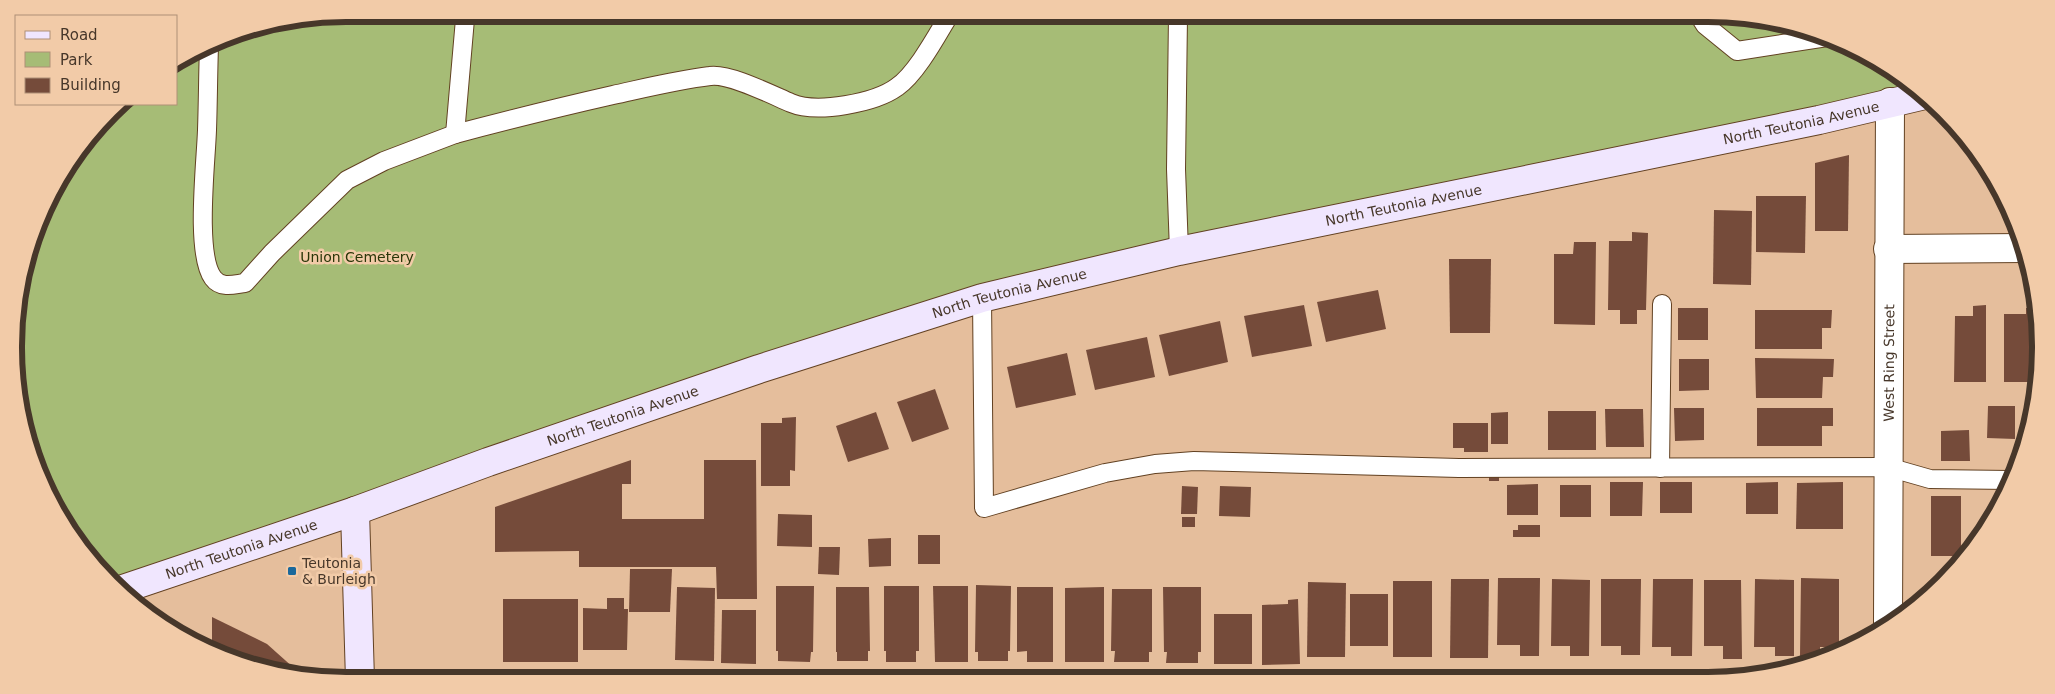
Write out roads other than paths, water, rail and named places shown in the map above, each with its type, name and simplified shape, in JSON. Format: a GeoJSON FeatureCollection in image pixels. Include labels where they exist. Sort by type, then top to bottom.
{"type":"FeatureCollection","features":[{"type":"Feature","properties":{"kind":"main road","name":"North Teutonia Avenue"},"geometry":{"type":"LineString","coordinates":[[129,587],[355,511],[488,462],[759,369],[982,298],[1179,252],[1819,120],[1915,98]]}},
{"type":"Feature","properties":{"kind":"main road"},"geometry":{"type":"LineString","coordinates":[[355,511],[360,672]]}},
{"type":"Feature","properties":{"kind":"street","name":"West Ring Street"},"geometry":{"type":"LineString","coordinates":[[1888,617],[1890,102]]}},
{"type":"Feature","properties":{"kind":"street"},"geometry":{"type":"LineString","coordinates":[[1888,248],[2016,248]]}},
{"type":"Feature","properties":{"kind":"lane"},"geometry":{"type":"LineString","coordinates":[[455,134],[465,22]]}},
{"type":"Feature","properties":{"kind":"lane"},"geometry":{"type":"LineString","coordinates":[[209,53],[204,211],[205,250],[208,268],[214,280],[224,286],[245,282],[272,253],[348,180],[384,161],[455,134],[662,84],[712,75],[749,84],[794,105],[822,108],[843,107],[870,99],[897,87],[921,60],[945,22]]}},
{"type":"Feature","properties":{"kind":"lane"},"geometry":{"type":"LineString","coordinates":[[1178,22],[1176,169],[1179,252]]}},
{"type":"Feature","properties":{"kind":"lane"},"geometry":{"type":"LineString","coordinates":[[1703,22],[1737,51],[1811,40]]}},
{"type":"Feature","properties":{"kind":"lane"},"geometry":{"type":"LineString","coordinates":[[982,298],[984,508],[1105,474],[1155,464],[1194,461],[1459,468],[1888,467],[1930,479],[2004,480]]}},
{"type":"Feature","properties":{"kind":"lane"},"geometry":{"type":"LineString","coordinates":[[1660,468],[1662,304]]}},
{"type":"Feature","properties":{"kind":"place","name":"Teutonia & Burleigh"},"geometry":{"type":"Point","coordinates":[292,571]}},
{"type":"Feature","properties":{"kind":"park label","name":"Union Cemetery"},"geometry":{"type":"Point","coordinates":[357,257]}}]}
